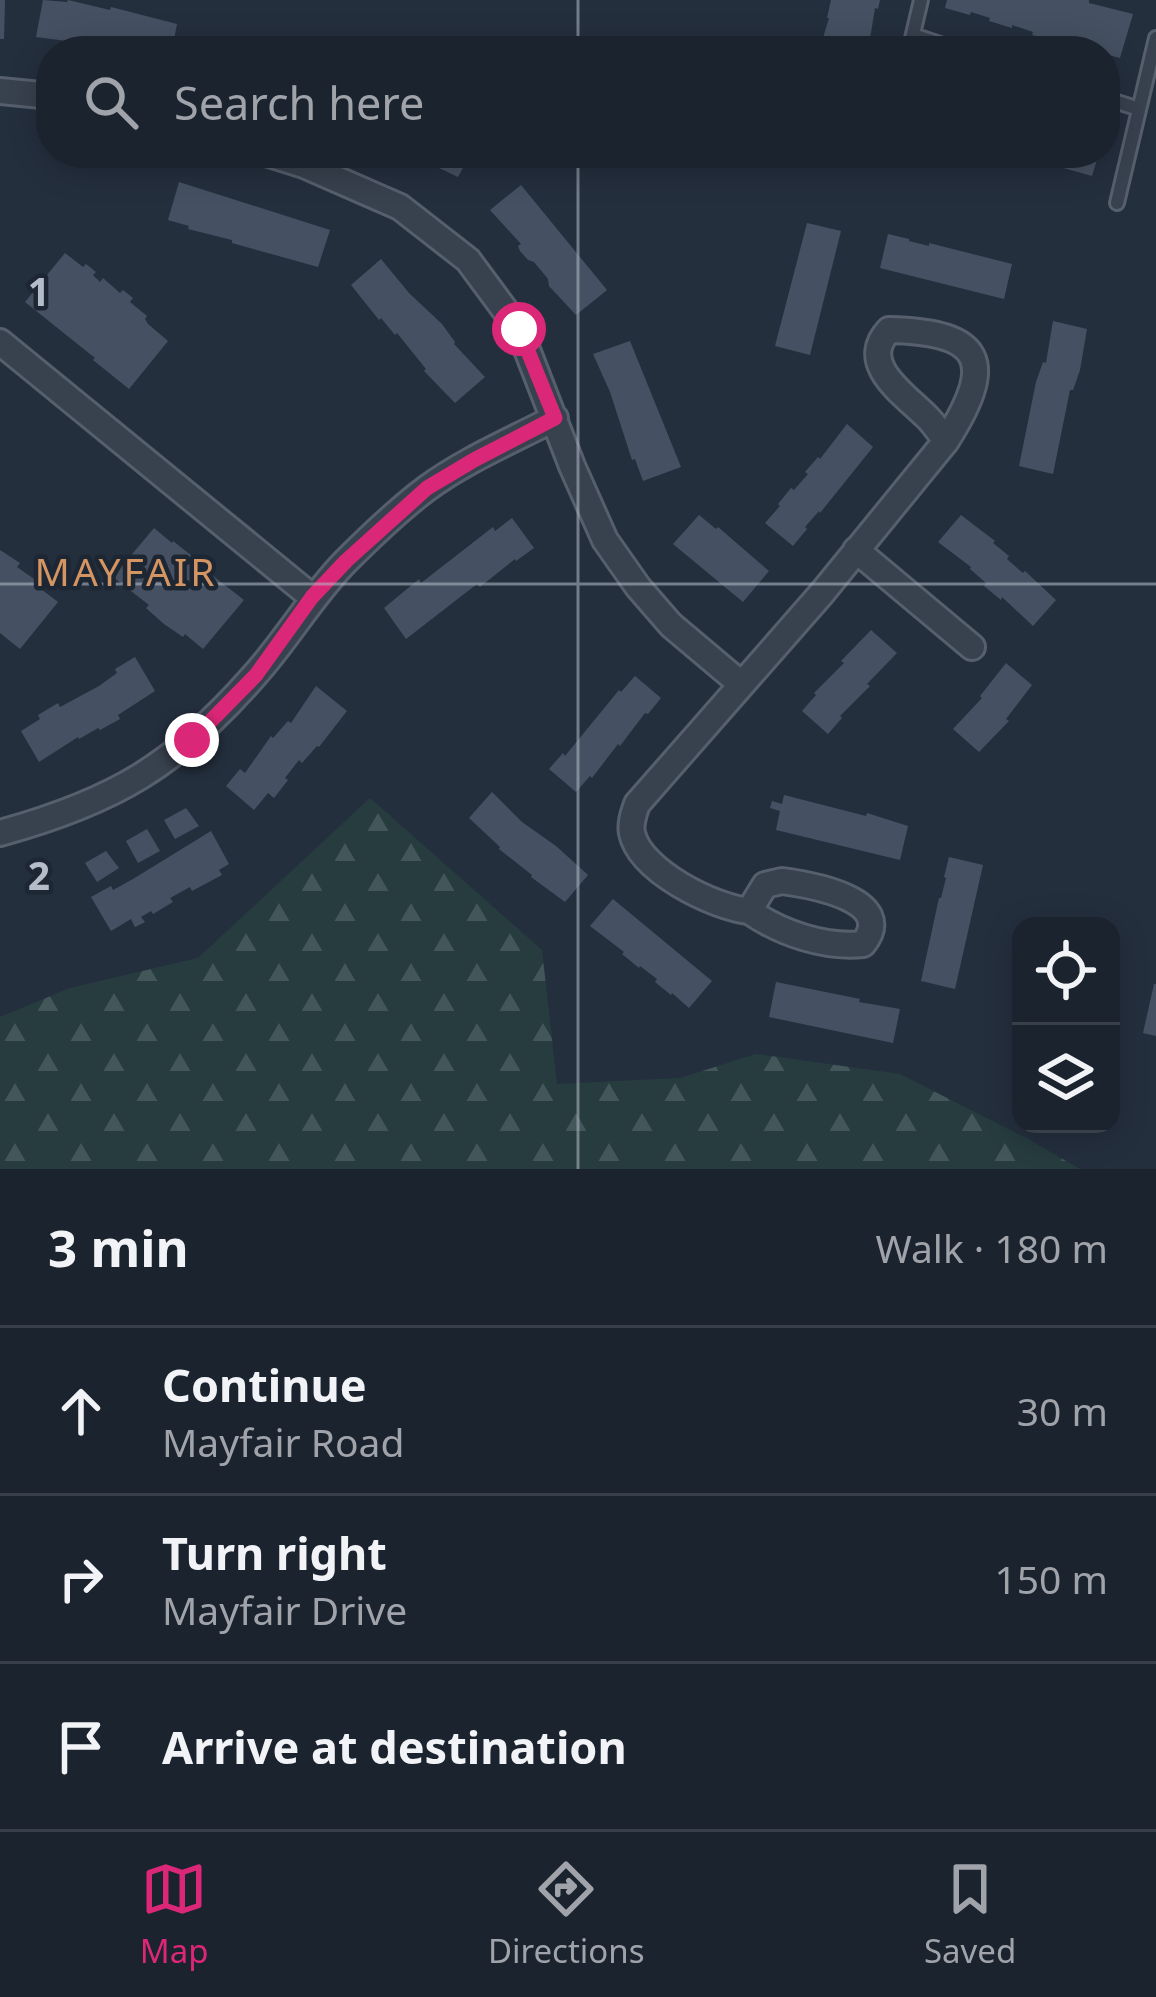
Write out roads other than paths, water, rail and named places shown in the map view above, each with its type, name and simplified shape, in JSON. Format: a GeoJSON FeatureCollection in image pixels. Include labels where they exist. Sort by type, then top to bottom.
{"type":"FeatureCollection","features":[{"type":"Feature","properties":{"kind":"street"},"geometry":{"type":"LineString","coordinates":[[0,91],[36,95]]}},
{"type":"Feature","properties":{"kind":"street"},"geometry":{"type":"LineString","coordinates":[[311,168],[400,207],[468,260],[519,329],[605,540],[671,625],[741,684]]}},
{"type":"Feature","properties":{"kind":"street"},"geometry":{"type":"LineString","coordinates":[[748,911],[693,893],[658,869],[632,834],[637,804],[856,550],[946,441],[968,406],[976,366],[966,346],[921,332],[889,330],[877,352],[880,368],[946,441]]}},
{"type":"Feature","properties":{"kind":"street"},"geometry":{"type":"LineString","coordinates":[[0,342],[312,597]]}},
{"type":"Feature","properties":{"kind":"street"},"geometry":{"type":"LineString","coordinates":[[0,833],[96,801],[149,773],[192,740],[256,675],[312,597],[427,488],[555,418]]}},
{"type":"Feature","properties":{"kind":"street"},"geometry":{"type":"LineString","coordinates":[[856,550],[972,647]]}},
{"type":"Feature","properties":{"kind":"lane"},"geometry":{"type":"LineString","coordinates":[[916,36],[921,0]]}},
{"type":"Feature","properties":{"kind":"lane"},"geometry":{"type":"LineString","coordinates":[[1117,203],[1156,38]]}},
{"type":"Feature","properties":{"kind":"lane"},"geometry":{"type":"LineString","coordinates":[[1120,103],[1139,109]]}},
{"type":"Feature","properties":{"kind":"district","name":"MAYFAIR"},"geometry":{"type":"Point","coordinates":[126,570]}}]}
